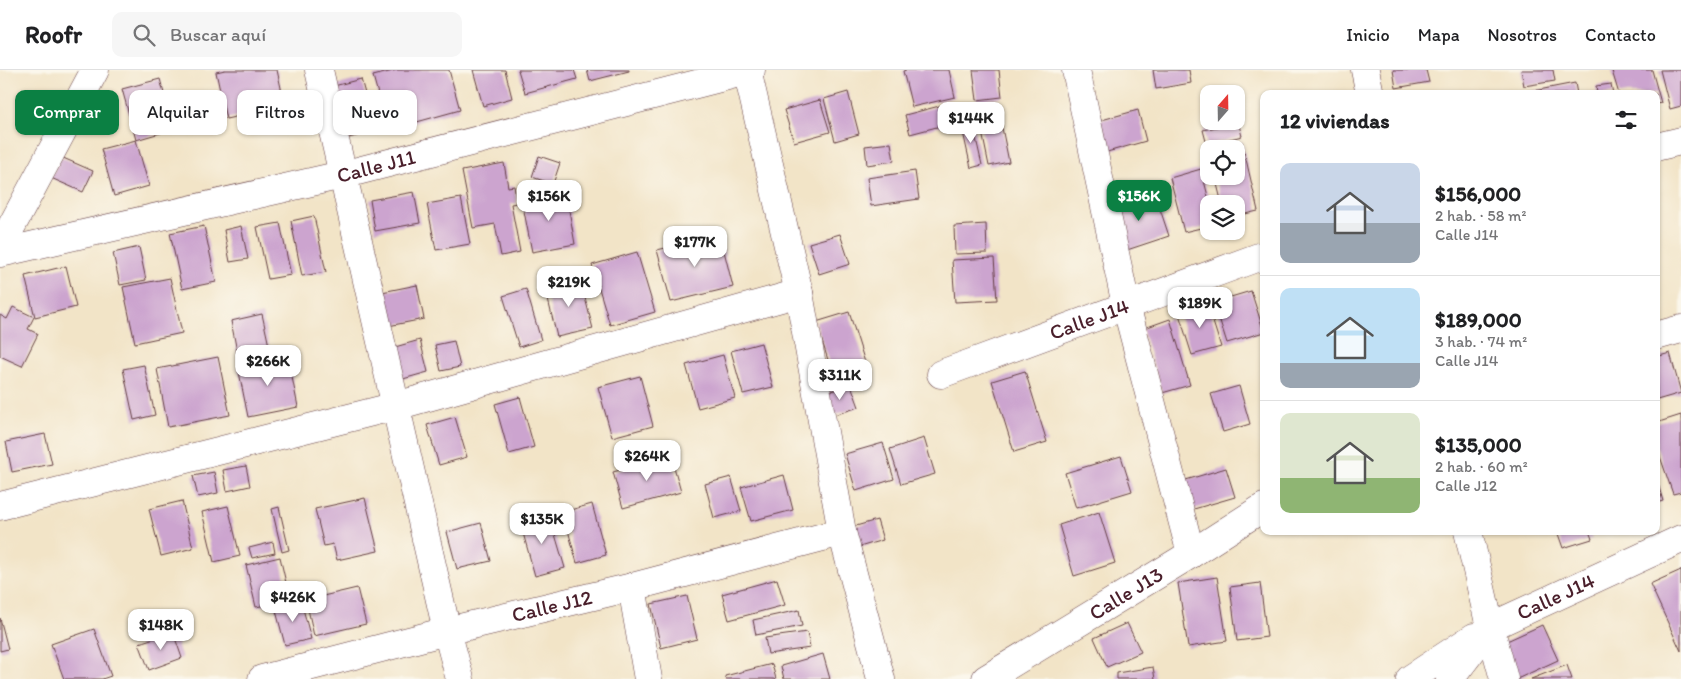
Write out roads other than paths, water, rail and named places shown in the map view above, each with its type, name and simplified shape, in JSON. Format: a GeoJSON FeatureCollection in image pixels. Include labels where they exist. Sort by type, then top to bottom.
{"type":"FeatureCollection","features":[{"type":"Feature","properties":{"kind":"street"},"geometry":{"type":"LineString","coordinates":[[0,248],[94,70]]}},
{"type":"Feature","properties":{"kind":"street"},"geometry":{"type":"LineString","coordinates":[[319,70],[446,631],[460,679]]}},
{"type":"Feature","properties":{"kind":"street"},"geometry":{"type":"LineString","coordinates":[[748,70],[799,293],[842,532],[881,679]]}},
{"type":"Feature","properties":{"kind":"street","name":"Calle J11"},"geometry":{"type":"LineString","coordinates":[[0,253],[342,175],[748,70]]}},
{"type":"Feature","properties":{"kind":"street"},"geometry":{"type":"LineString","coordinates":[[1076,70],[1126,305],[1191,554]]}},
{"type":"Feature","properties":{"kind":"street"},"geometry":{"type":"LineString","coordinates":[[1365,70],[1369,90]]}},
{"type":"Feature","properties":{"kind":"street"},"geometry":{"type":"LineString","coordinates":[[1660,146],[1681,141]]}},
{"type":"Feature","properties":{"kind":"street","name":"Calle J14"},"geometry":{"type":"LineString","coordinates":[[941,374],[1260,256]]}},
{"type":"Feature","properties":{"kind":"street"},"geometry":{"type":"LineString","coordinates":[[0,506],[396,406],[799,293]]}},
{"type":"Feature","properties":{"kind":"street"},"geometry":{"type":"LineString","coordinates":[[1660,335],[1681,329]]}},
{"type":"Feature","properties":{"kind":"street","name":"Calle J13"},"geometry":{"type":"LineString","coordinates":[[986,679],[1260,510]]}},
{"type":"Feature","properties":{"kind":"street","name":"Calle J12"},"geometry":{"type":"LineString","coordinates":[[262,679],[446,631],[632,587],[842,532]]}},
{"type":"Feature","properties":{"kind":"street"},"geometry":{"type":"LineString","coordinates":[[1469,535],[1504,679]]}},
{"type":"Feature","properties":{"kind":"street","name":"Calle J14"},"geometry":{"type":"LineString","coordinates":[[1450,679],[1490,627],[1681,539]]}},
{"type":"Feature","properties":{"kind":"street"},"geometry":{"type":"LineString","coordinates":[[632,587],[648,679]]}},
{"type":"Feature","properties":{"kind":"street"},"geometry":{"type":"LineString","coordinates":[[1410,679],[1490,627]]}}]}
